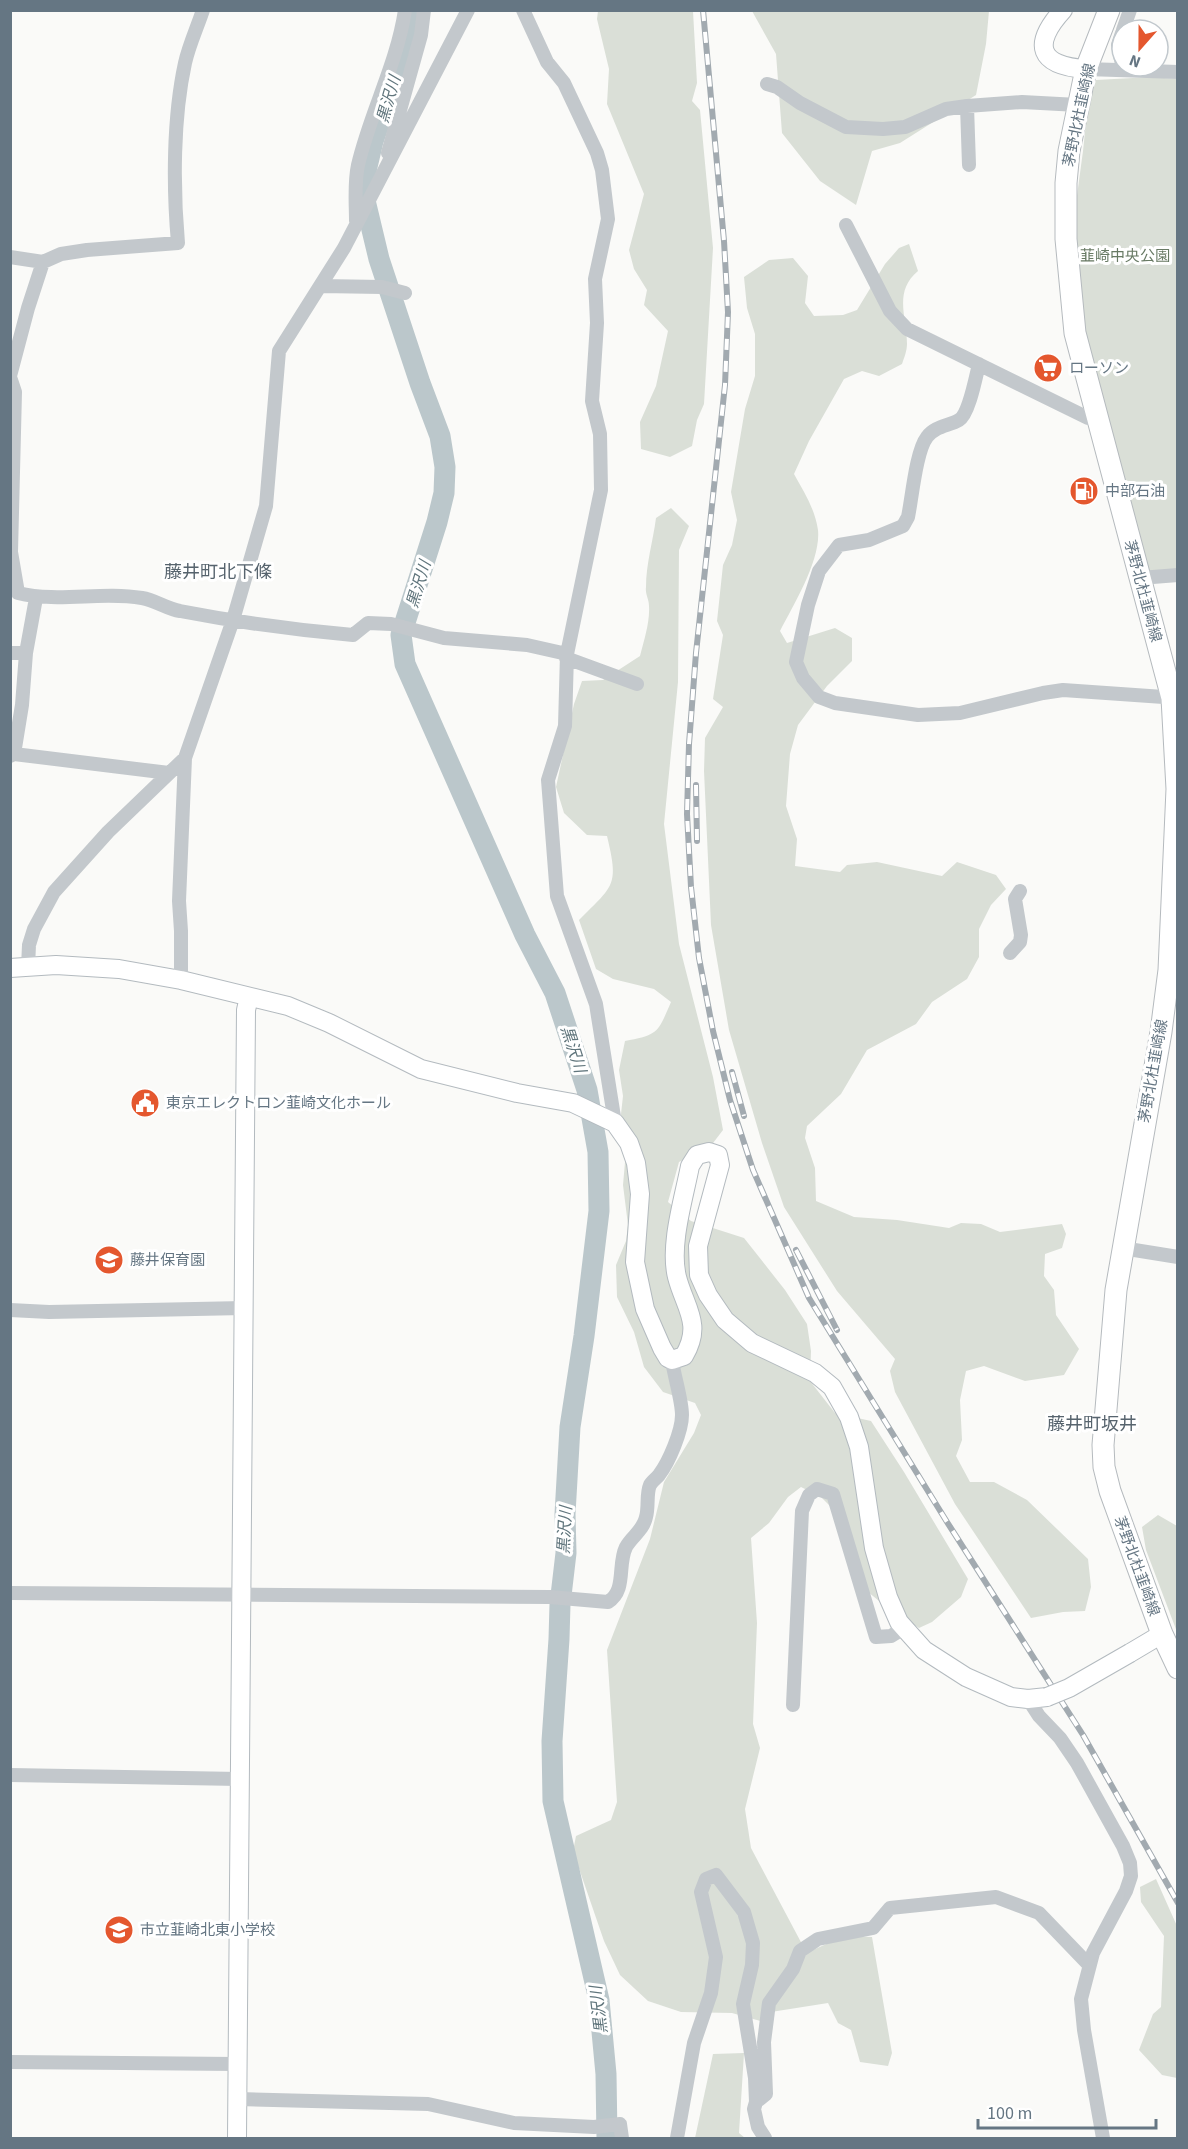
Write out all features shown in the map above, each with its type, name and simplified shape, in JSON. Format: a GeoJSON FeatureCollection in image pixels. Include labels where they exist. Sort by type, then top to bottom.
{"type":"FeatureCollection","features":[{"type":"Feature","properties":{"kind":"main road","name":"茅野北杜韮崎線"},"geometry":{"type":"LineString","coordinates":[[1109,10],[1086,69],[1069,151],[1066,172],[1066,239],[1075,333],[1140,578],[1175,698],[1177,789],[1173,970],[1122,1248],[1103,1445],[1104,1467],[1110,1491],[1170,1639],[1178,1668]]}},
{"type":"Feature","properties":{"kind":"street"},"geometry":{"type":"LineString","coordinates":[[10,256],[43,262],[61,254],[87,250],[178,243],[173,197],[179,102],[185,62],[203,10]]}},
{"type":"Feature","properties":{"kind":"street"},"geometry":{"type":"LineString","coordinates":[[358,220],[356,192],[358,166],[401,37],[405,10]]}},
{"type":"Feature","properties":{"kind":"street"},"geometry":{"type":"LineString","coordinates":[[386,167],[388,148],[422,34],[424,10]]}},
{"type":"Feature","properties":{"kind":"street"},"geometry":{"type":"LineString","coordinates":[[181,980],[181,931],[178,901],[185,758],[233,620],[266,506],[279,351],[321,286],[358,220],[468,10]]}},
{"type":"Feature","properties":{"kind":"street"},"geometry":{"type":"LineString","coordinates":[[523,10],[547,62],[564,83],[597,153],[602,170],[608,219],[595,279],[597,323],[592,401],[600,434],[601,490],[567,656],[565,726],[548,780],[557,896],[596,1004],[608,1119]]}},
{"type":"Feature","properties":{"kind":"street"},"geometry":{"type":"LineString","coordinates":[[1063,10],[1045,33],[1043,45],[1047,55],[1055,62],[1070,68],[1110,68]]}},
{"type":"Feature","properties":{"kind":"street"},"geometry":{"type":"LineString","coordinates":[[767,84],[777,87],[800,103],[846,127],[883,129],[905,127],[946,109],[967,106],[1022,102],[1078,105]]}},
{"type":"Feature","properties":{"kind":"street"},"geometry":{"type":"LineString","coordinates":[[967,106],[969,165]]}},
{"type":"Feature","properties":{"kind":"street"},"geometry":{"type":"LineString","coordinates":[[846,225],[890,311],[907,328],[1088,418],[1096,416]]}},
{"type":"Feature","properties":{"kind":"street"},"geometry":{"type":"LineString","coordinates":[[43,262],[10,376],[15,392],[11,552],[18,593],[36,598],[143,598],[177,611],[311,632],[353,635],[368,623],[391,624],[444,638],[527,645],[567,656],[637,684]]}},
{"type":"Feature","properties":{"kind":"street"},"geometry":{"type":"LineString","coordinates":[[321,286],[382,287],[401,292]]}},
{"type":"Feature","properties":{"kind":"street"},"geometry":{"type":"LineString","coordinates":[[979,364],[962,419],[936,429],[927,436],[921,448],[908,517],[903,526],[869,540],[839,545],[819,571],[808,605],[796,662],[802,678],[819,697],[835,703],[918,715],[960,713],[1063,690],[1175,698]]}},
{"type":"Feature","properties":{"kind":"street"},"geometry":{"type":"LineString","coordinates":[[1140,578],[1178,575]]}},
{"type":"Feature","properties":{"kind":"street"},"geometry":{"type":"LineString","coordinates":[[36,598],[26,652],[22,705],[12,755],[169,773]]}},
{"type":"Feature","properties":{"kind":"street"},"geometry":{"type":"LineString","coordinates":[[10,653],[26,652]]}},
{"type":"Feature","properties":{"kind":"street"},"geometry":{"type":"LineString","coordinates":[[185,758],[108,832],[54,892],[34,929],[19,968],[56,965],[119,969],[181,980],[288,1006],[421,1069],[518,1093],[573,1103],[608,1119],[629,1143],[636,1163],[640,1194],[635,1262],[645,1309],[662,1348],[672,1360],[684,1356],[693,1337],[693,1319],[677,1276],[675,1257],[690,1166],[697,1155],[709,1152],[718,1155],[720,1165],[698,1246],[699,1275],[708,1295],[725,1320],[752,1343],[815,1373],[832,1387],[849,1417],[859,1447],[874,1548],[888,1596],[904,1628],[924,1650],[966,1677],[1011,1697],[1028,1699],[1047,1697],[1069,1688],[1130,1653],[1170,1639]]}},
{"type":"Feature","properties":{"kind":"street"},"geometry":{"type":"LineString","coordinates":[[1010,953],[1020,942],[1021,935],[1015,899],[1020,891]]}},
{"type":"Feature","properties":{"kind":"street"},"geometry":{"type":"LineString","coordinates":[[237,2139],[246,1010],[249,997]]}},
{"type":"Feature","properties":{"kind":"street"},"geometry":{"type":"LineString","coordinates":[[1122,1248],[1178,1257]]}},
{"type":"Feature","properties":{"kind":"street"},"geometry":{"type":"LineString","coordinates":[[10,1310],[49,1312],[244,1308]]}},
{"type":"Feature","properties":{"kind":"street"},"geometry":{"type":"LineString","coordinates":[[10,1593],[555,1598],[608,1602],[615,1597],[619,1587],[623,1554],[627,1544],[642,1529],[647,1516],[649,1486],[671,1456],[682,1415],[672,1360]]}},
{"type":"Feature","properties":{"kind":"street"},"geometry":{"type":"LineString","coordinates":[[793,1705],[802,1511],[809,1495],[818,1489],[833,1494],[876,1637],[891,1636],[904,1628]]}},
{"type":"Feature","properties":{"kind":"street"},"geometry":{"type":"LineString","coordinates":[[1028,1699],[1077,1763],[1130,1863],[1131,1876],[1126,1891],[1093,1953],[1081,1999],[1102,2139]]}},
{"type":"Feature","properties":{"kind":"street"},"geometry":{"type":"LineString","coordinates":[[10,1775],[240,1779]]}},
{"type":"Feature","properties":{"kind":"street"},"geometry":{"type":"LineString","coordinates":[[676,2139],[694,2043],[711,1993],[716,1957],[701,1892],[706,1880],[716,1875],[744,1912],[753,1943],[752,1965],[743,2004],[755,2078],[754,2109],[758,2127],[765,2139]]}},
{"type":"Feature","properties":{"kind":"street"},"geometry":{"type":"LineString","coordinates":[[756,2102],[766,2094],[764,2042],[769,2003],[793,1969],[800,1951],[818,1939],[873,1928],[890,1908],[996,1897],[1039,1913],[1089,1965]]}},
{"type":"Feature","properties":{"kind":"street"},"geometry":{"type":"LineString","coordinates":[[10,2062],[237,2064]]}},
{"type":"Feature","properties":{"kind":"street"},"geometry":{"type":"LineString","coordinates":[[238,2099],[428,2104],[514,2123],[599,2127],[620,2124],[622,2139]]}},
{"type":"Feature","properties":{"kind":"green space"},"geometry":{"type":"Polygon","coordinates":[[[598,11],[693,11],[697,83],[692,101],[700,110],[713,248],[704,404],[697,420],[692,446],[670,457],[641,449],[640,422],[656,386],[668,331],[644,305],[647,290],[634,269],[629,250],[644,194],[607,104],[609,69],[597,19],[598,11]]]}},
{"type":"Feature","properties":{"kind":"green space"},"geometry":{"type":"Polygon","coordinates":[[[752,11],[989,11],[986,44],[976,95],[900,143],[872,151],[856,205],[820,181],[782,133],[776,54],[752,11]]]}},
{"type":"Feature","properties":{"kind":"green space","name":"韮崎中央公園"},"geometry":{"type":"Polygon","coordinates":[[[1177,79],[1177,570],[1144,573],[1080,339],[1071,240],[1087,113],[1096,80],[1177,79]]]}},
{"type":"Feature","properties":{"kind":"green space"},"geometry":{"type":"Polygon","coordinates":[[[909,244],[918,271],[910,279],[904,296],[907,344],[902,364],[879,376],[862,371],[844,379],[809,441],[794,474],[814,515],[818,542],[811,568],[780,631],[787,643],[835,628],[852,638],[852,661],[827,686],[798,725],[790,754],[786,806],[797,839],[795,866],[840,872],[847,865],[877,862],[942,876],[957,862],[996,875],[1006,889],[991,905],[979,929],[979,957],[967,979],[932,1002],[916,1024],[867,1050],[841,1094],[807,1126],[805,1138],[815,1168],[816,1201],[854,1217],[897,1220],[949,1228],[961,1223],[981,1224],[1000,1232],[1062,1224],[1066,1234],[1062,1248],[1045,1254],[1044,1276],[1054,1290],[1056,1315],[1079,1349],[1064,1375],[1025,1381],[984,1366],[966,1371],[960,1400],[962,1440],[956,1456],[970,1482],[994,1482],[1027,1500],[1088,1559],[1091,1587],[1085,1611],[1063,1612],[1031,1618],[955,1504],[895,1392],[890,1371],[895,1359],[837,1291],[784,1207],[762,1143],[729,1030],[711,925],[704,771],[705,738],[723,707],[713,699],[723,635],[717,621],[723,565],[732,545],[737,520],[731,492],[745,409],[755,376],[755,334],[747,308],[744,277],[769,260],[793,258],[808,276],[805,303],[814,316],[843,315],[857,310],[885,264],[899,248],[909,244]]]}},
{"type":"Feature","properties":{"kind":"green space"},"geometry":{"type":"Polygon","coordinates":[[[671,508],[689,526],[679,550],[678,682],[664,824],[679,944],[713,1077],[723,1130],[710,1147],[679,1162],[668,1202],[691,1221],[744,1238],[785,1290],[807,1324],[811,1351],[810,1381],[835,1413],[871,1421],[968,1579],[961,1597],[932,1622],[919,1628],[884,1605],[857,1583],[831,1507],[821,1497],[801,1487],[788,1497],[769,1523],[751,1538],[757,1623],[753,1724],[760,1748],[745,1809],[751,1848],[803,1946],[813,1950],[844,1936],[872,1937],[892,2053],[888,2066],[860,2062],[851,2030],[838,2023],[828,2003],[771,2012],[764,2022],[732,2013],[681,2012],[648,2001],[620,1975],[604,1941],[573,1851],[576,1836],[611,1820],[617,1802],[607,1650],[650,1539],[664,1482],[694,1433],[701,1415],[695,1403],[663,1392],[644,1367],[634,1332],[617,1297],[616,1265],[626,1241],[628,1225],[623,1185],[626,1151],[618,1141],[623,1096],[619,1070],[625,1041],[645,1037],[656,1030],[671,1002],[654,989],[613,979],[596,969],[579,920],[611,884],[613,865],[611,853],[607,836],[587,835],[564,813],[556,787],[574,704],[582,681],[603,680],[640,656],[649,618],[646,578],[656,518],[671,508]]]}},
{"type":"Feature","properties":{"kind":"green space"},"geometry":{"type":"Polygon","coordinates":[[[1158,1515],[1177,1526],[1177,1632],[1146,1550],[1142,1527],[1158,1515]]]}},
{"type":"Feature","properties":{"kind":"green space"},"geometry":{"type":"Polygon","coordinates":[[[1156,1879],[1177,1926],[1177,2078],[1162,2075],[1139,2050],[1153,2014],[1161,2007],[1164,1936],[1141,1902],[1140,1887],[1156,1879]]]}},
{"type":"Feature","properties":{"kind":"green space"},"geometry":{"type":"Polygon","coordinates":[[[744,2053],[739,2133],[745,2138],[695,2138],[713,2054],[744,2053]]]}},
{"type":"Feature","properties":{"kind":"waterway","name":"黒沢川"},"geometry":{"type":"LineString","coordinates":[[414,10],[373,141],[362,188],[379,259],[440,436],[445,467],[444,493],[437,522],[401,635],[405,664],[525,935],[555,993],[587,1090],[598,1152],[599,1211],[570,1427],[565,1514],[566,1553],[560,1604],[552,1741],[553,1801],[599,2000],[606,2074],[607,2138]]}},
{"type":"Feature","properties":{"kind":"railway"},"geometry":{"type":"LineString","coordinates":[[703,10],[724,241],[728,312],[725,385],[696,653],[689,744],[687,814],[691,887],[699,958],[713,1031],[730,1100],[753,1170],[809,1298],[947,1522],[1083,1735],[1178,1903]]}},
{"type":"Feature","properties":{"kind":"railway"},"geometry":{"type":"LineString","coordinates":[[696,785],[697,841]]}},
{"type":"Feature","properties":{"kind":"railway"},"geometry":{"type":"LineString","coordinates":[[732,1072],[744,1116]]}},
{"type":"Feature","properties":{"kind":"railway"},"geometry":{"type":"LineString","coordinates":[[796,1250],[837,1330]]}},
{"type":"Feature","properties":{"kind":"place","name":"ローソン"},"geometry":{"type":"Point","coordinates":[1048,368]}},
{"type":"Feature","properties":{"kind":"place","name":"中部石油"},"geometry":{"type":"Point","coordinates":[1084,491]}},
{"type":"Feature","properties":{"kind":"place","name":"東京エレクトロン韮崎文化ホール"},"geometry":{"type":"Point","coordinates":[145,1103]}},
{"type":"Feature","properties":{"kind":"place","name":"藤井保育園"},"geometry":{"type":"Point","coordinates":[109,1260]}},
{"type":"Feature","properties":{"kind":"place","name":"市立韮崎北東小学校"},"geometry":{"type":"Point","coordinates":[119,1930]}},
{"type":"Feature","properties":{"kind":"district","name":"藤井町北下條"},"geometry":{"type":"Point","coordinates":[218,572]}},
{"type":"Feature","properties":{"kind":"district","name":"藤井町坂井"},"geometry":{"type":"Point","coordinates":[1092,1424]}}]}
